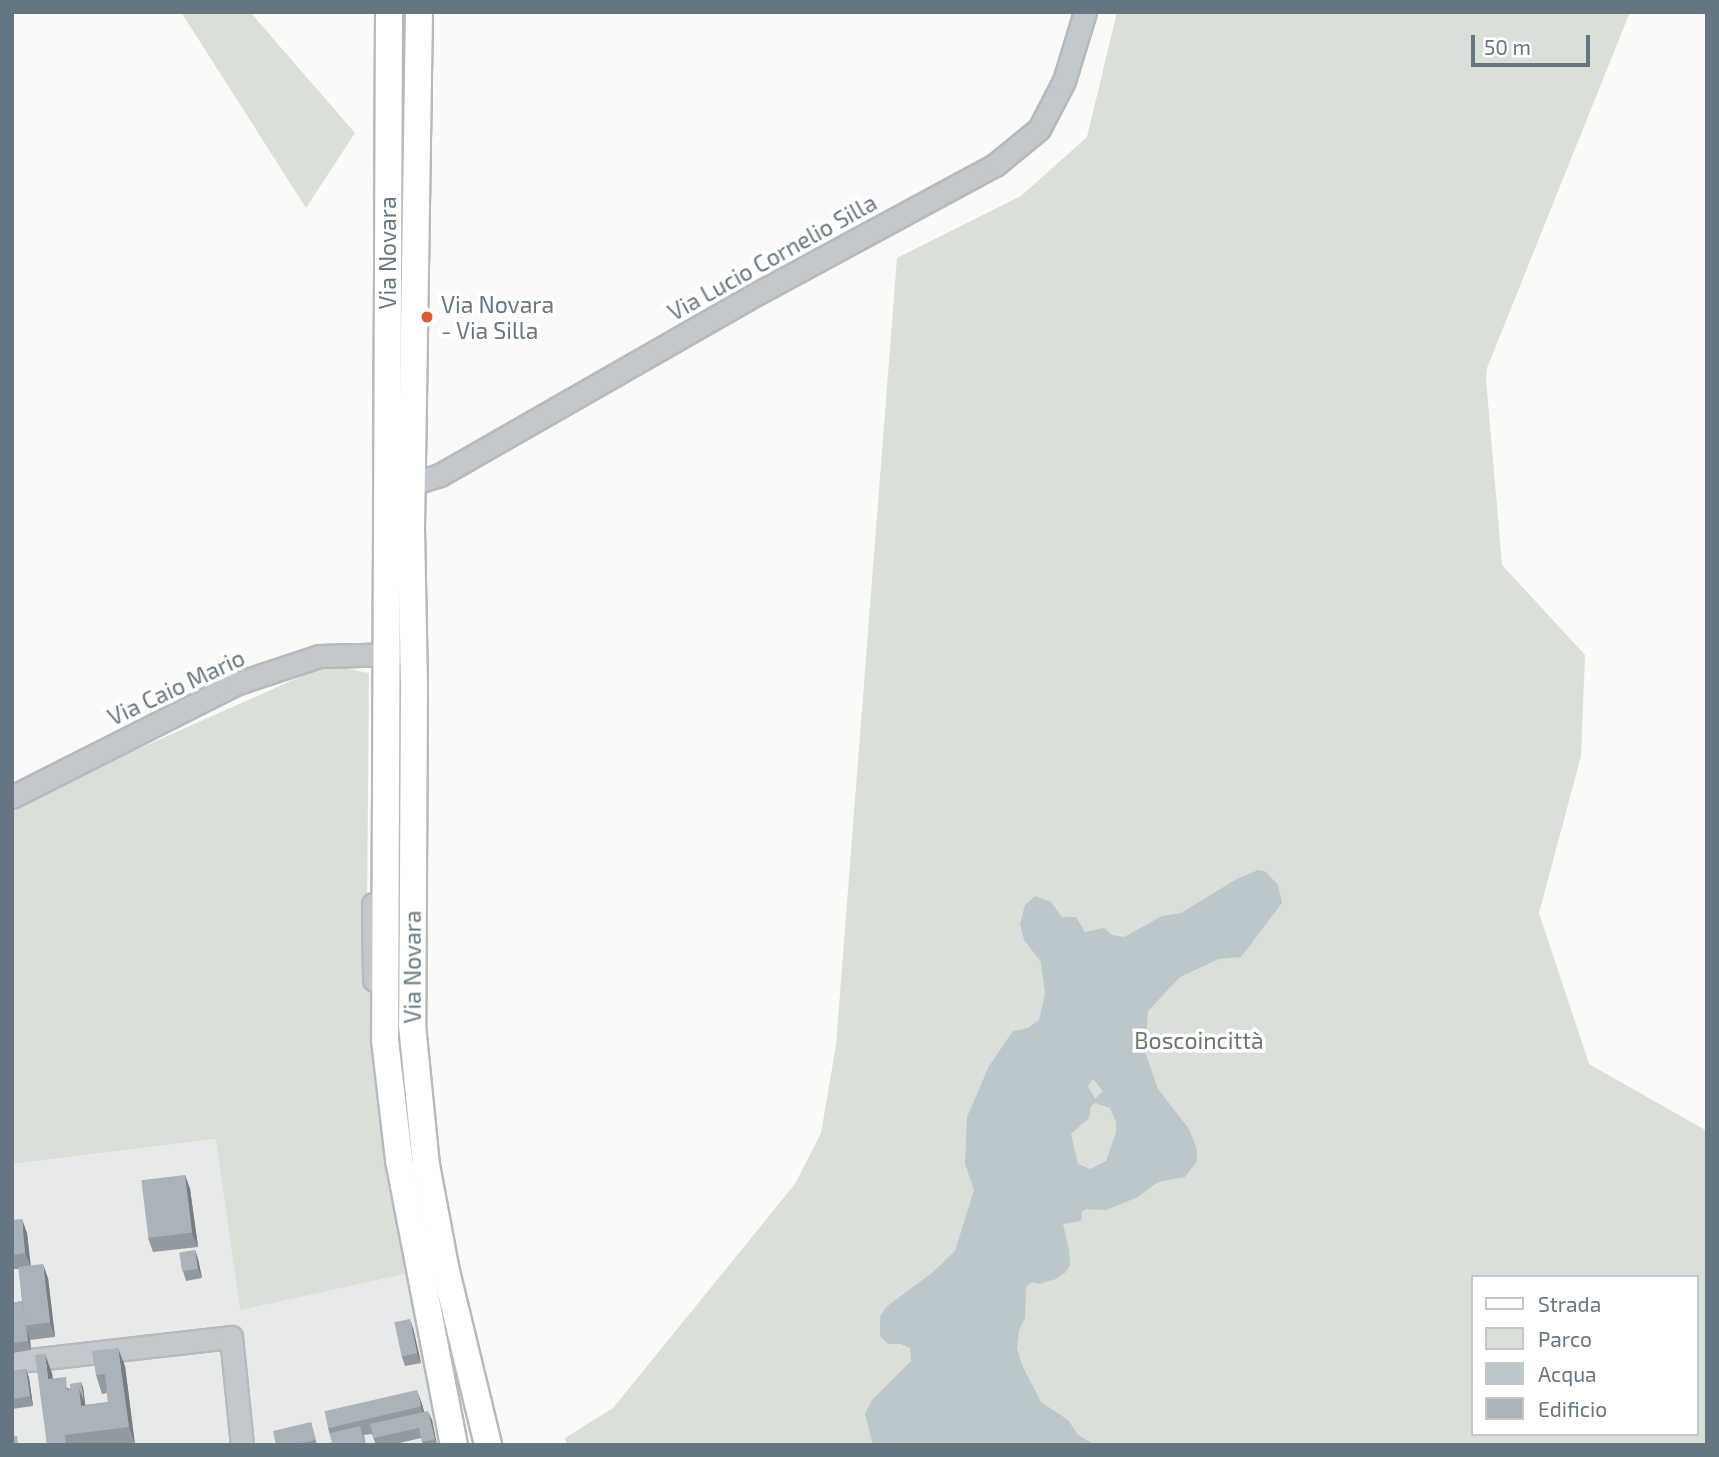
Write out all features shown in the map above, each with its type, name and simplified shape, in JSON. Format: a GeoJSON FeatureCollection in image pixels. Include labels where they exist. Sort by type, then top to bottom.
{"type":"FeatureCollection","features":[{"type":"Feature","properties":{"kind":"main road","name":"Via Novara"},"geometry":{"type":"LineString","coordinates":[[389,12],[385,657],[386,1052],[399,1160],[454,1445]]}},
{"type":"Feature","properties":{"kind":"main road","name":"Via Novara"},"geometry":{"type":"LineString","coordinates":[[419,12],[413,482],[411,1012],[420,1130],[445,1267],[488,1445]]}},
{"type":"Feature","properties":{"kind":"street","name":"Via Lucio Cornelio Silla"},"geometry":{"type":"LineString","coordinates":[[413,482],[440,475],[747,299],[995,165],[1039,129],[1064,81],[1085,12]]}},
{"type":"Feature","properties":{"kind":"street"},"geometry":{"type":"LineString","coordinates":[[386,493],[413,482]]}},
{"type":"Feature","properties":{"kind":"street"},"geometry":{"type":"LineString","coordinates":[[413,646],[426,662],[419,966],[423,1062],[432,1146],[463,1292],[501,1445]]}},
{"type":"Feature","properties":{"kind":"street","name":"Via Caio Mario"},"geometry":{"type":"LineString","coordinates":[[12,797],[238,682],[319,656],[385,657],[413,646]]}},
{"type":"Feature","properties":{"kind":"street"},"geometry":{"type":"LineString","coordinates":[[385,657],[375,669],[372,948],[375,1017],[393,1180],[445,1445]]}},
{"type":"Feature","properties":{"kind":"street"},"geometry":{"type":"LineString","coordinates":[[12,1362],[231,1337],[242,1445]]}},
{"type":"Feature","properties":{"kind":"shaded area"},"geometry":{"type":"Polygon","coordinates":[[[217,1139],[240,1309],[409,1273],[442,1445],[12,1445],[12,1164],[217,1139]]]}},
{"type":"Feature","properties":{"kind":"green space"},"geometry":{"type":"Polygon","coordinates":[[[181,12],[250,12],[355,133],[306,208],[181,12]]]}},
{"type":"Feature","properties":{"kind":"green space","name":"Boscoincittà"},"geometry":{"type":"Polygon","coordinates":[[[1117,12],[1630,12],[1487,368],[1486,379],[1502,565],[1585,655],[1581,756],[1539,913],[1589,1064],[1707,1131],[1707,1445],[567,1445],[565,1438],[613,1408],[795,1184],[821,1133],[836,1045],[897,258],[1021,196],[1087,137],[1117,12]]]}},
{"type":"Feature","properties":{"kind":"green space"},"geometry":{"type":"Polygon","coordinates":[[[327,665],[369,673],[367,911],[375,1069],[409,1273],[240,1310],[216,1139],[12,1164],[12,812],[104,764],[327,665]]]}},
{"type":"Feature","properties":{"kind":"water"},"geometry":{"type":"Polygon","coordinates":[[[1258,870],[1266,872],[1278,885],[1282,903],[1241,957],[1219,959],[1180,977],[1148,1011],[1145,1052],[1158,1089],[1189,1129],[1197,1149],[1197,1161],[1185,1177],[1158,1182],[1138,1197],[1106,1210],[1086,1209],[1082,1212],[1081,1221],[1063,1224],[1070,1265],[1066,1272],[1056,1279],[1039,1284],[1032,1282],[1026,1287],[1025,1318],[1019,1330],[1017,1348],[1022,1365],[1041,1402],[1068,1420],[1078,1435],[1095,1445],[873,1445],[865,1414],[872,1400],[911,1361],[910,1348],[901,1344],[888,1344],[880,1336],[880,1317],[886,1307],[932,1273],[955,1251],[974,1190],[965,1164],[967,1117],[989,1066],[1013,1031],[1028,1028],[1039,1020],[1045,994],[1041,962],[1024,940],[1020,924],[1025,905],[1035,896],[1051,902],[1062,917],[1076,917],[1085,932],[1104,928],[1112,935],[1124,937],[1162,916],[1181,913],[1235,880],[1258,870]],[[1093,1079],[1088,1086],[1095,1099],[1103,1091],[1093,1079]],[[1095,1103],[1091,1106],[1089,1118],[1071,1134],[1078,1164],[1090,1169],[1106,1161],[1116,1133],[1116,1122],[1110,1108],[1095,1103]]]}},
{"type":"Feature","properties":{"kind":"building"},"geometry":{"type":"Polygon","coordinates":[[[185,1175],[192,1233],[148,1238],[141,1180],[185,1175]]]}},
{"type":"Feature","properties":{"kind":"building"},"geometry":{"type":"Polygon","coordinates":[[[22,1219],[25,1253],[12,1255],[12,1220],[22,1219]]]}},
{"type":"Feature","properties":{"kind":"building"},"geometry":{"type":"Polygon","coordinates":[[[195,1250],[198,1269],[182,1271],[179,1253],[195,1250]]]}},
{"type":"Feature","properties":{"kind":"building"},"geometry":{"type":"Polygon","coordinates":[[[43,1264],[50,1323],[25,1326],[18,1267],[43,1264]]]}},
{"type":"Feature","properties":{"kind":"building"},"geometry":{"type":"Polygon","coordinates":[[[22,1301],[28,1341],[12,1343],[12,1303],[22,1301]]]}},
{"type":"Feature","properties":{"kind":"building"},"geometry":{"type":"Polygon","coordinates":[[[410,1319],[417,1353],[402,1357],[394,1322],[410,1319]]]}},
{"type":"Feature","properties":{"kind":"building"},"geometry":{"type":"Polygon","coordinates":[[[118,1348],[129,1427],[65,1435],[66,1445],[47,1445],[35,1355],[45,1354],[48,1379],[66,1377],[67,1390],[79,1388],[81,1406],[108,1402],[105,1374],[96,1375],[92,1351],[118,1348]]]}},
{"type":"Feature","properties":{"kind":"building"},"geometry":{"type":"Polygon","coordinates":[[[26,1369],[30,1396],[12,1399],[12,1371],[26,1369]]]}},
{"type":"Feature","properties":{"kind":"building"},"geometry":{"type":"Polygon","coordinates":[[[81,1382],[84,1402],[79,1388],[70,1389],[70,1384],[81,1382]]]}},
{"type":"Feature","properties":{"kind":"building"},"geometry":{"type":"Polygon","coordinates":[[[417,1390],[421,1407],[328,1428],[324,1411],[417,1390]]]}},
{"type":"Feature","properties":{"kind":"building"},"geometry":{"type":"Polygon","coordinates":[[[428,1411],[435,1439],[422,1442],[419,1428],[374,1438],[370,1424],[428,1411]]]}},
{"type":"Feature","properties":{"kind":"building"},"geometry":{"type":"Polygon","coordinates":[[[311,1422],[315,1440],[293,1445],[276,1445],[273,1431],[311,1422]]]}},
{"type":"Feature","properties":{"kind":"building"},"geometry":{"type":"Polygon","coordinates":[[[360,1426],[365,1444],[333,1445],[330,1433],[360,1426]]]}},
{"type":"Feature","properties":{"kind":"building"},"geometry":{"type":"Polygon","coordinates":[[[12,1436],[17,1436],[18,1445],[12,1445],[12,1436]]]}},
{"type":"Feature","properties":{"kind":"place","name":"Via Novara - Via Silla"},"geometry":{"type":"Point","coordinates":[427,317]}}]}
